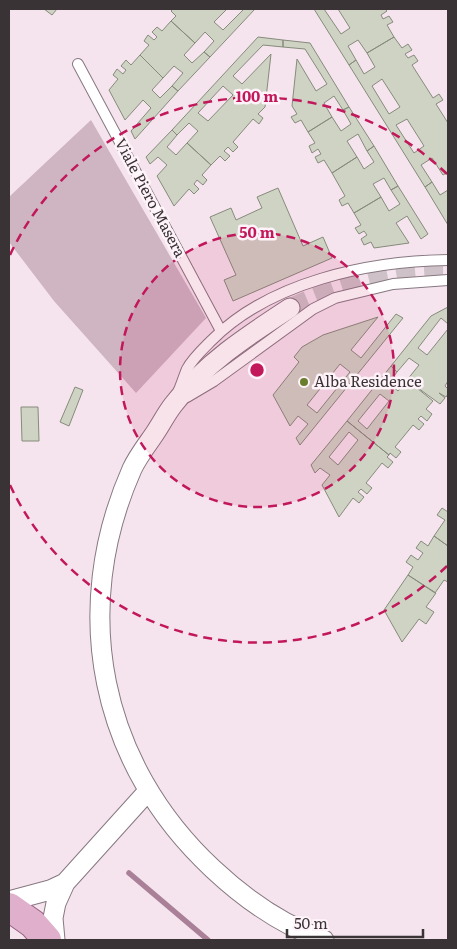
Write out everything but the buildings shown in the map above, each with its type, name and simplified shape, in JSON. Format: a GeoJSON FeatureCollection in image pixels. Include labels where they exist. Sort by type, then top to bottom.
{"type":"FeatureCollection","features":[{"type":"Feature","properties":{"kind":"main road"},"geometry":{"type":"LineString","coordinates":[[9,907],[33,924],[47,940]]}},
{"type":"Feature","properties":{"kind":"street"},"geometry":{"type":"LineString","coordinates":[[290,308],[244,338],[214,362],[173,405],[132,468],[103,564],[100,638],[110,701],[134,766],[148,791],[191,849],[241,895],[299,931],[324,940]]}},
{"type":"Feature","properties":{"kind":"street"},"geometry":{"type":"LineString","coordinates":[[56,940],[53,918],[56,903],[65,883],[148,791]]}},
{"type":"Feature","properties":{"kind":"street"},"geometry":{"type":"LineString","coordinates":[[9,901],[50,890],[65,883]]}},
{"type":"Feature","properties":{"kind":"lane","name":"Viale Piero Masera"},"geometry":{"type":"LineString","coordinates":[[78,64],[221,331]]}},
{"type":"Feature","properties":{"kind":"lane"},"geometry":{"type":"LineString","coordinates":[[173,405],[188,368],[199,353],[221,331],[248,311],[284,291],[384,264],[448,260]]}},
{"type":"Feature","properties":{"kind":"lane"},"geometry":{"type":"LineString","coordinates":[[173,405],[214,381],[312,309],[335,298],[393,284],[448,280]]}},
{"type":"Feature","properties":{"kind":"shaded area"},"geometry":{"type":"Polygon","coordinates":[[[91,120],[206,318],[136,393],[54,301],[9,242],[9,197],[91,120]]]}},
{"type":"Feature","properties":{"kind":"waterway"},"geometry":{"type":"LineString","coordinates":[[129,873],[208,940]]}},
{"type":"Feature","properties":{"kind":"tunnel"},"geometry":{"type":"LineString","coordinates":[[290,308],[328,292],[367,280],[407,272],[448,270]]}},
{"type":"Feature","properties":{"kind":"place","name":"Alba Residence"},"geometry":{"type":"Point","coordinates":[304,382]}}]}
